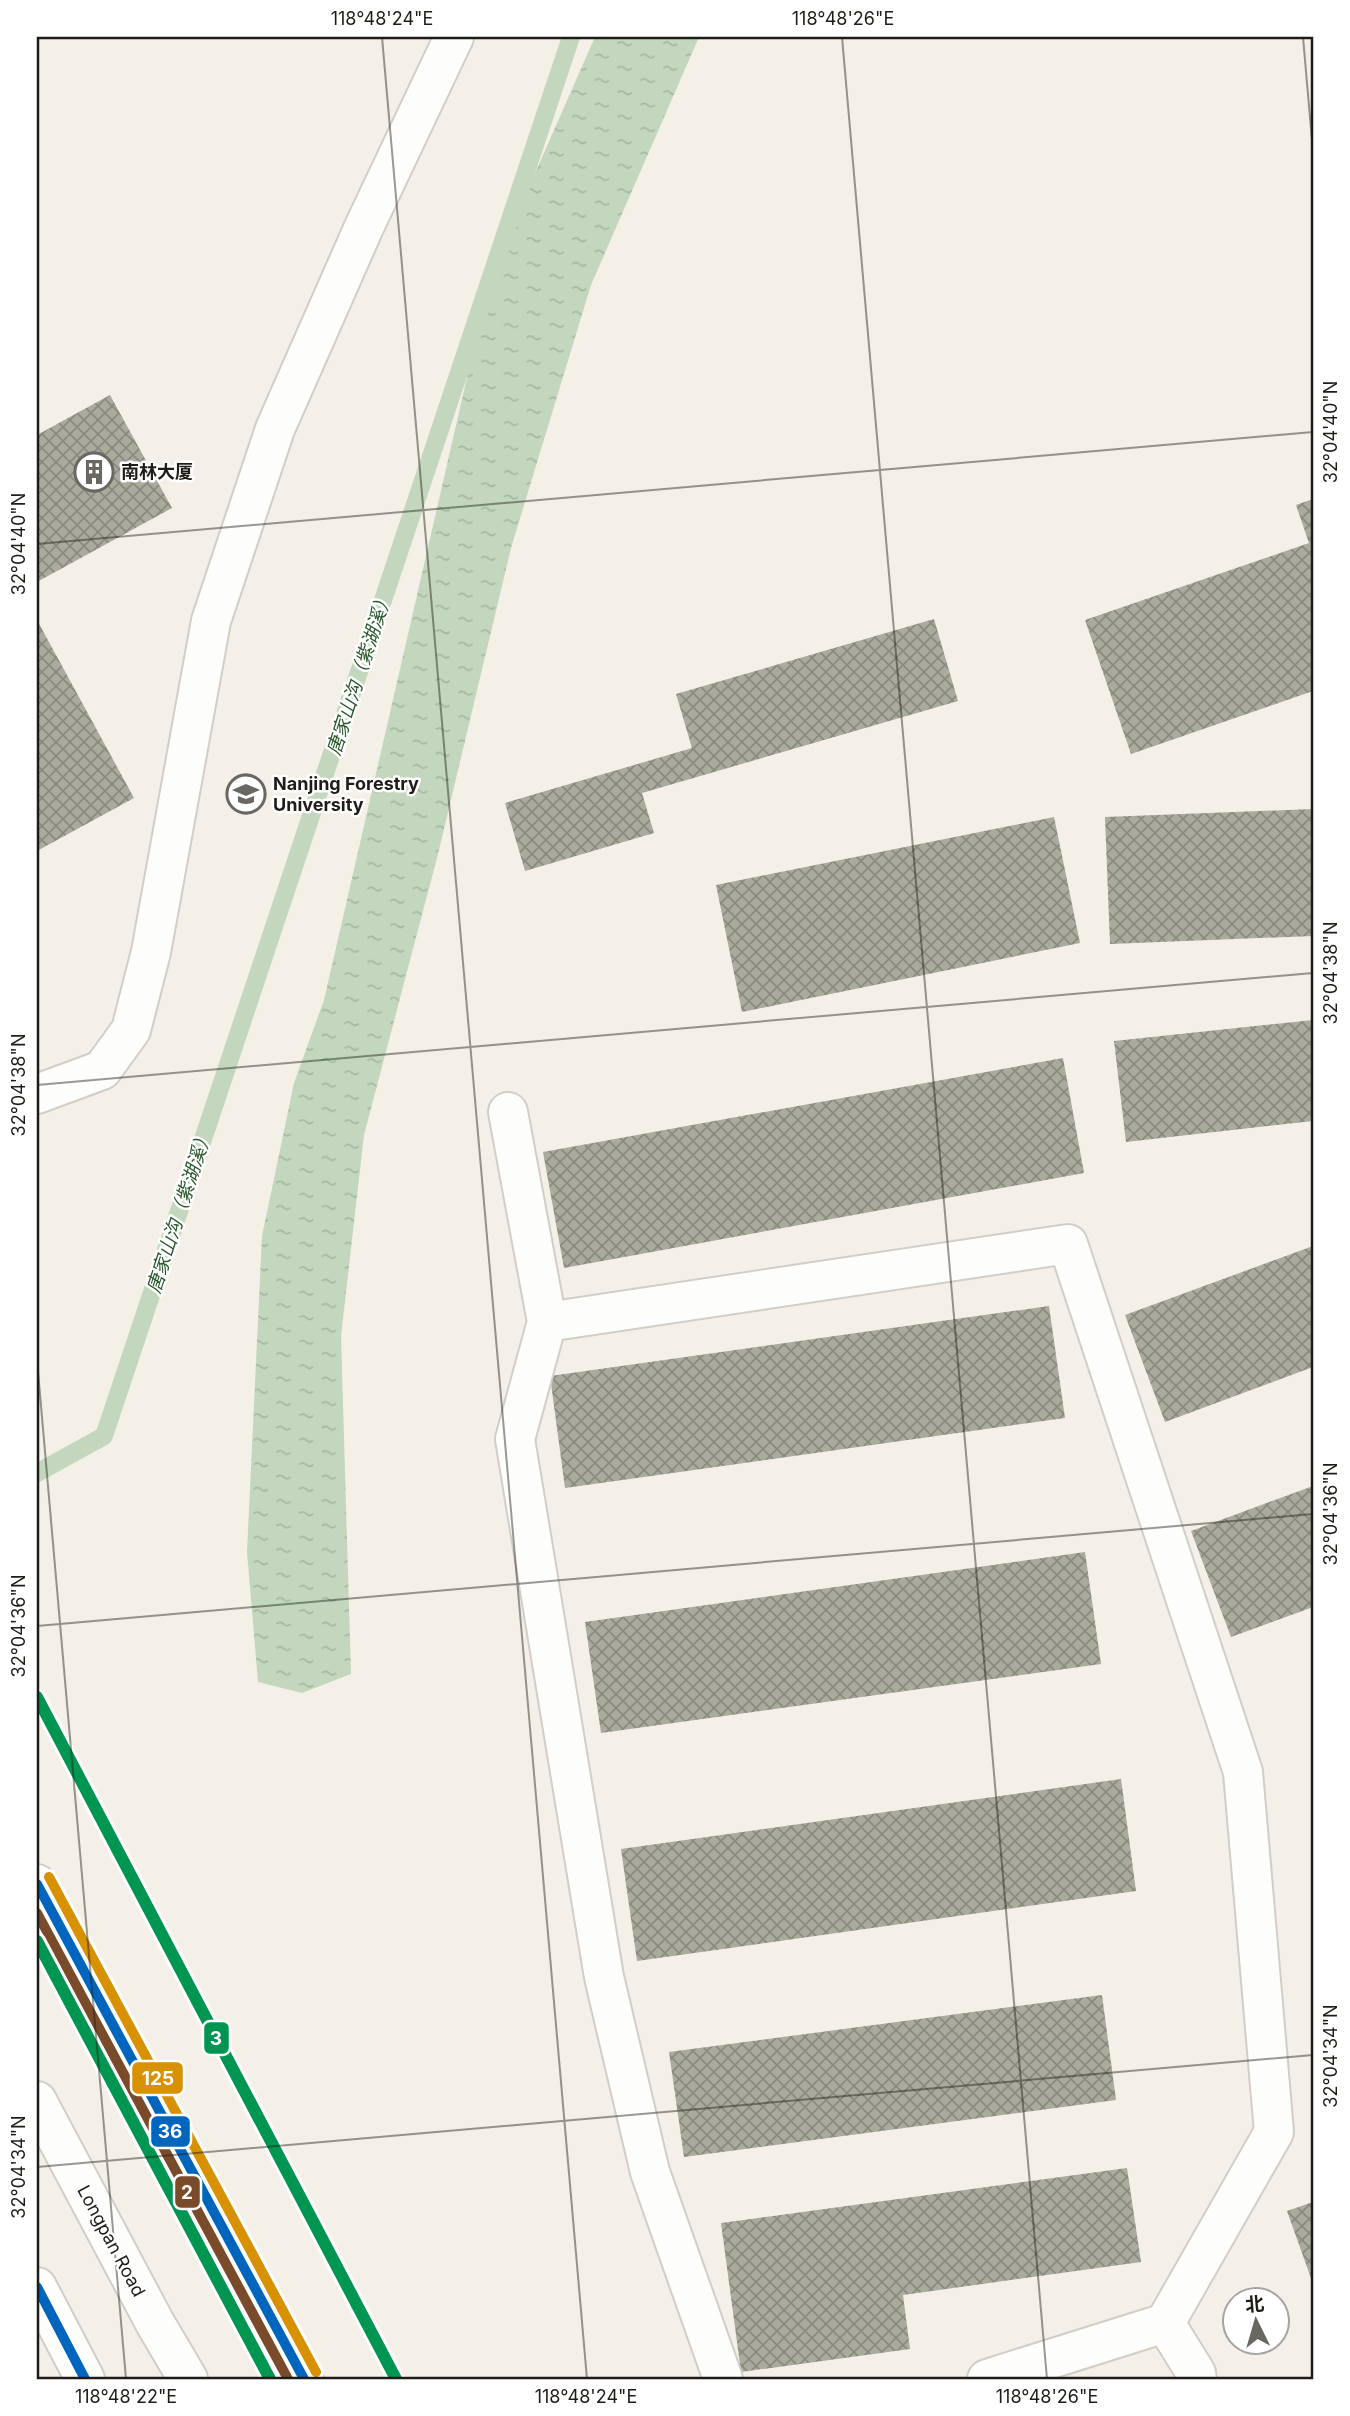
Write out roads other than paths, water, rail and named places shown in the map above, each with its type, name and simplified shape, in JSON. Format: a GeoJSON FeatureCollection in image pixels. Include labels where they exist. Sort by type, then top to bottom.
{"type":"FeatureCollection","features":[{"type":"Feature","properties":{"kind":"street"},"geometry":{"type":"LineString","coordinates":[[37,1094],[103,1070],[131,1030],[151,952],[211,621],[275,429],[364,227],[454,37]]}},
{"type":"Feature","properties":{"kind":"street"},"geometry":{"type":"LineString","coordinates":[[508,1112],[547,1322],[515,1439],[604,1977],[650,2172],[723,2379]]}},
{"type":"Feature","properties":{"kind":"street"},"geometry":{"type":"LineString","coordinates":[[547,1322],[1068,1244],[1243,1772],[1274,2132],[1165,2323],[987,2379]]}},
{"type":"Feature","properties":{"kind":"street"},"geometry":{"type":"LineString","coordinates":[[37,1884],[304,2379]]}},
{"type":"Feature","properties":{"kind":"street","name":"Longpan Road"},"geometry":{"type":"LineString","coordinates":[[37,2101],[155,2323],[188,2379]]}},
{"type":"Feature","properties":{"kind":"street"},"geometry":{"type":"LineString","coordinates":[[37,2287],[85,2379]]}},
{"type":"Feature","properties":{"kind":"street"},"geometry":{"type":"LineString","coordinates":[[1165,2323],[1196,2373],[1197,2379]]}},
{"type":"Feature","properties":{"kind":"water"},"geometry":{"type":"Polygon","coordinates":[[[595,37],[699,37],[591,285],[511,548],[438,854],[364,1135],[341,1336],[351,1674],[302,1693],[258,1682],[247,1552],[262,1236],[294,1083],[324,1000],[491,273],[595,37]]]}},
{"type":"Feature","properties":{"kind":"waterway","name":"唐家山沟（紫湖溪）"},"geometry":{"type":"LineString","coordinates":[[37,1473],[104,1436],[571,37]]}},
{"type":"Feature","properties":{"kind":"place","name":"南林大厦"},"geometry":{"type":"Point","coordinates":[94,472]}},
{"type":"Feature","properties":{"kind":"place","name":"Nanjing Forestry University"},"geometry":{"type":"Point","coordinates":[246,794]}}]}
